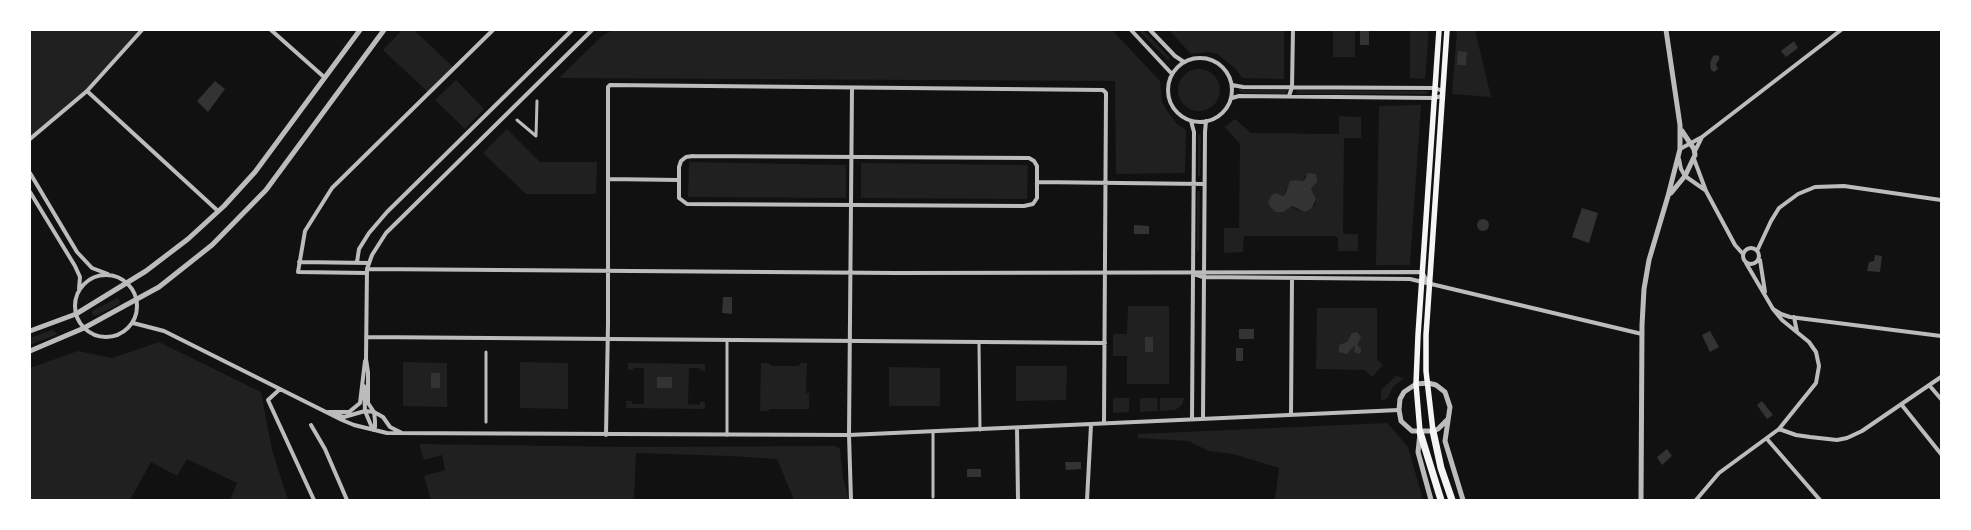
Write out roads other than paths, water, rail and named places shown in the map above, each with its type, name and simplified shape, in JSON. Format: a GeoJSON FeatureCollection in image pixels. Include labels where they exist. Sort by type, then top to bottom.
{"type":"FeatureCollection","features":[{"type":"Feature","properties":{"kind":"highway"},"geometry":{"type":"LineString","coordinates":[[1433,431],[1452,500]]}},
{"type":"Feature","properties":{"kind":"highway"},"geometry":{"type":"LineString","coordinates":[[1420,432],[1441,500]]}},
{"type":"Feature","properties":{"kind":"main road"},"geometry":{"type":"LineString","coordinates":[[1420,432],[1416,384],[1421,282],[1439,30]]}},
{"type":"Feature","properties":{"kind":"main road"},"geometry":{"type":"LineString","coordinates":[[1433,431],[1425,353],[1447,30]]}},
{"type":"Feature","properties":{"kind":"street"},"geometry":{"type":"LineString","coordinates":[[30,139],[87,91],[142,30]]}},
{"type":"Feature","properties":{"kind":"street"},"geometry":{"type":"LineString","coordinates":[[271,30],[324,77]]}},
{"type":"Feature","properties":{"kind":"street"},"geometry":{"type":"LineString","coordinates":[[30,331],[76,314],[146,271],[188,239],[255,172],[360,30]]}},
{"type":"Feature","properties":{"kind":"street"},"geometry":{"type":"LineString","coordinates":[[30,351],[84,328],[164,284],[212,245],[266,190],[384,30]]}},
{"type":"Feature","properties":{"kind":"street"},"geometry":{"type":"LineString","coordinates":[[493,30],[332,188],[305,232],[298,272],[608,271],[1106,274],[1193,274],[1203,271],[1422,272],[1429,285]]}},
{"type":"Feature","properties":{"kind":"street"},"geometry":{"type":"LineString","coordinates":[[357,262],[359,249],[369,233],[387,212],[572,30]]}},
{"type":"Feature","properties":{"kind":"street"},"geometry":{"type":"LineString","coordinates":[[372,430],[365,411],[367,271],[368,263],[380,240],[592,30]]}},
{"type":"Feature","properties":{"kind":"street"},"geometry":{"type":"LineString","coordinates":[[1131,30],[1172,74]]}},
{"type":"Feature","properties":{"kind":"street"},"geometry":{"type":"LineString","coordinates":[[1150,30],[1184,62]]}},
{"type":"Feature","properties":{"kind":"street"},"geometry":{"type":"LineString","coordinates":[[1289,96],[1292,87],[1293,30]]}},
{"type":"Feature","properties":{"kind":"street"},"geometry":{"type":"LineString","coordinates":[[1642,500],[1642,334],[1644,289],[1649,260],[1679,159],[1680,148],[1680,125],[1666,30]]}},
{"type":"Feature","properties":{"kind":"street"},"geometry":{"type":"LineString","coordinates":[[1680,148],[1691,145],[1702,138],[1841,30]]}},
{"type":"Feature","properties":{"kind":"street"},"geometry":{"type":"LineString","coordinates":[[1199,58],[1211,60],[1223,68],[1232,85],[1232,98],[1219,116],[1206,122],[1191,121],[1179,114],[1171,104],[1168,90],[1172,74],[1184,62],[1199,58]]}},
{"type":"Feature","properties":{"kind":"street"},"geometry":{"type":"LineString","coordinates":[[606,435],[608,87],[610,85],[1101,89],[1106,93],[1104,423]]}},
{"type":"Feature","properties":{"kind":"street"},"geometry":{"type":"LineString","coordinates":[[1232,85],[1239,87],[1435,88],[1442,94],[1434,98],[1289,96],[1239,96],[1232,98]]}},
{"type":"Feature","properties":{"kind":"street"},"geometry":{"type":"LineString","coordinates":[[851,500],[849,435],[852,88]]}},
{"type":"Feature","properties":{"kind":"street"},"geometry":{"type":"LineString","coordinates":[[87,91],[218,211]]}},
{"type":"Feature","properties":{"kind":"street"},"geometry":{"type":"LineString","coordinates":[[517,120],[536,136],[537,101]]}},
{"type":"Feature","properties":{"kind":"street"},"geometry":{"type":"LineString","coordinates":[[1191,121],[1194,132],[1192,419]]}},
{"type":"Feature","properties":{"kind":"street"},"geometry":{"type":"LineString","coordinates":[[1203,418],[1204,132],[1206,122]]}},
{"type":"Feature","properties":{"kind":"street"},"geometry":{"type":"LineString","coordinates":[[1680,125],[1685,137],[1695,151]]}},
{"type":"Feature","properties":{"kind":"street"},"geometry":{"type":"LineString","coordinates":[[1668,196],[1685,176],[1702,138]]}},
{"type":"Feature","properties":{"kind":"street"},"geometry":{"type":"LineString","coordinates":[[686,157],[852,157],[1029,158],[1037,166],[1035,202],[1024,206],[687,204],[679,198],[678,180],[681,161],[686,157]]}},
{"type":"Feature","properties":{"kind":"street"},"geometry":{"type":"LineString","coordinates":[[1679,159],[1684,164],[1693,161]]}},
{"type":"Feature","properties":{"kind":"street"},"geometry":{"type":"LineString","coordinates":[[1679,159],[1685,176],[1706,191]]}},
{"type":"Feature","properties":{"kind":"street"},"geometry":{"type":"LineString","coordinates":[[1693,161],[1706,191],[1735,245],[1743,254],[1746,263],[1770,304],[1784,323],[1816,352],[1819,371],[1816,383],[1808,395],[1779,429],[1719,473],[1696,500]]}},
{"type":"Feature","properties":{"kind":"street"},"geometry":{"type":"LineString","coordinates":[[30,173],[84,261],[92,268],[127,283],[132,289],[137,309],[133,323],[122,333],[110,337],[99,337],[84,328],[76,314],[75,304],[80,277],[30,192]]}},
{"type":"Feature","properties":{"kind":"street"},"geometry":{"type":"LineString","coordinates":[[608,179],[678,180]]}},
{"type":"Feature","properties":{"kind":"street"},"geometry":{"type":"LineString","coordinates":[[1037,182],[1204,184]]}},
{"type":"Feature","properties":{"kind":"street"},"geometry":{"type":"LineString","coordinates":[[1770,304],[1764,289],[1757,250],[1771,221],[1780,208],[1798,194],[1814,187],[1844,186],[1941,200]]}},
{"type":"Feature","properties":{"kind":"street"},"geometry":{"type":"LineString","coordinates":[[1743,254],[1749,248],[1757,250]]}},
{"type":"Feature","properties":{"kind":"street"},"geometry":{"type":"LineString","coordinates":[[1746,263],[1754,264],[1759,258]]}},
{"type":"Feature","properties":{"kind":"street"},"geometry":{"type":"LineString","coordinates":[[299,262],[368,263]]}},
{"type":"Feature","properties":{"kind":"street"},"geometry":{"type":"LineString","coordinates":[[1193,274],[1203,277],[1404,279],[1642,334]]}},
{"type":"Feature","properties":{"kind":"street"},"geometry":{"type":"LineString","coordinates":[[79,290],[93,278],[110,275]]}},
{"type":"Feature","properties":{"kind":"street"},"geometry":{"type":"LineString","coordinates":[[1291,415],[1292,278]]}},
{"type":"Feature","properties":{"kind":"street"},"geometry":{"type":"LineString","coordinates":[[1774,309],[1781,314],[1792,317],[1941,336]]}},
{"type":"Feature","properties":{"kind":"street"},"geometry":{"type":"LineString","coordinates":[[1784,323],[1786,318],[1792,317]]}},
{"type":"Feature","properties":{"kind":"street"},"geometry":{"type":"LineString","coordinates":[[1792,317],[1797,333]]}},
{"type":"Feature","properties":{"kind":"street"},"geometry":{"type":"LineString","coordinates":[[133,323],[164,331],[354,425],[388,433],[849,435],[1399,410]]}},
{"type":"Feature","properties":{"kind":"street"},"geometry":{"type":"LineString","coordinates":[[366,337],[1105,343]]}},
{"type":"Feature","properties":{"kind":"street"},"geometry":{"type":"LineString","coordinates":[[726,435],[727,340]]}},
{"type":"Feature","properties":{"kind":"street"},"geometry":{"type":"LineString","coordinates":[[979,343],[980,430]]}},
{"type":"Feature","properties":{"kind":"street"},"geometry":{"type":"LineString","coordinates":[[486,352],[486,422]]}},
{"type":"Feature","properties":{"kind":"street"},"geometry":{"type":"LineString","coordinates":[[325,411],[349,412],[360,403],[366,359]]}},
{"type":"Feature","properties":{"kind":"street"},"geometry":{"type":"LineString","coordinates":[[366,359],[368,402],[374,412],[375,427],[372,430]]}},
{"type":"Feature","properties":{"kind":"street"},"geometry":{"type":"LineString","coordinates":[[1779,429],[1803,436],[1843,440],[1862,432],[1941,377]]}},
{"type":"Feature","properties":{"kind":"street"},"geometry":{"type":"LineString","coordinates":[[1448,419],[1438,429],[1433,431],[1420,432],[1408,429],[1401,421],[1400,399],[1404,392],[1416,384],[1428,383],[1441,388],[1448,397],[1450,407],[1445,441],[1463,500]]}},
{"type":"Feature","properties":{"kind":"street"},"geometry":{"type":"LineString","coordinates":[[1929,385],[1941,399]]}},
{"type":"Feature","properties":{"kind":"street"},"geometry":{"type":"LineString","coordinates":[[280,389],[268,400],[314,500]]}},
{"type":"Feature","properties":{"kind":"street"},"geometry":{"type":"LineString","coordinates":[[1900,404],[1941,454]]}},
{"type":"Feature","properties":{"kind":"street"},"geometry":{"type":"LineString","coordinates":[[325,411],[344,417],[365,411],[374,412],[383,417],[390,427],[404,434]]}},
{"type":"Feature","properties":{"kind":"street"},"geometry":{"type":"LineString","coordinates":[[310,425],[325,449],[347,500]]}},
{"type":"Feature","properties":{"kind":"street"},"geometry":{"type":"LineString","coordinates":[[1087,500],[1091,425]]}},
{"type":"Feature","properties":{"kind":"street"},"geometry":{"type":"LineString","coordinates":[[1017,428],[1018,500]]}},
{"type":"Feature","properties":{"kind":"street"},"geometry":{"type":"LineString","coordinates":[[933,432],[933,496]]}},
{"type":"Feature","properties":{"kind":"street"},"geometry":{"type":"LineString","coordinates":[[1420,432],[1418,452],[1431,500]]}},
{"type":"Feature","properties":{"kind":"street"},"geometry":{"type":"LineString","coordinates":[[1766,439],[1820,500]]}}]}
